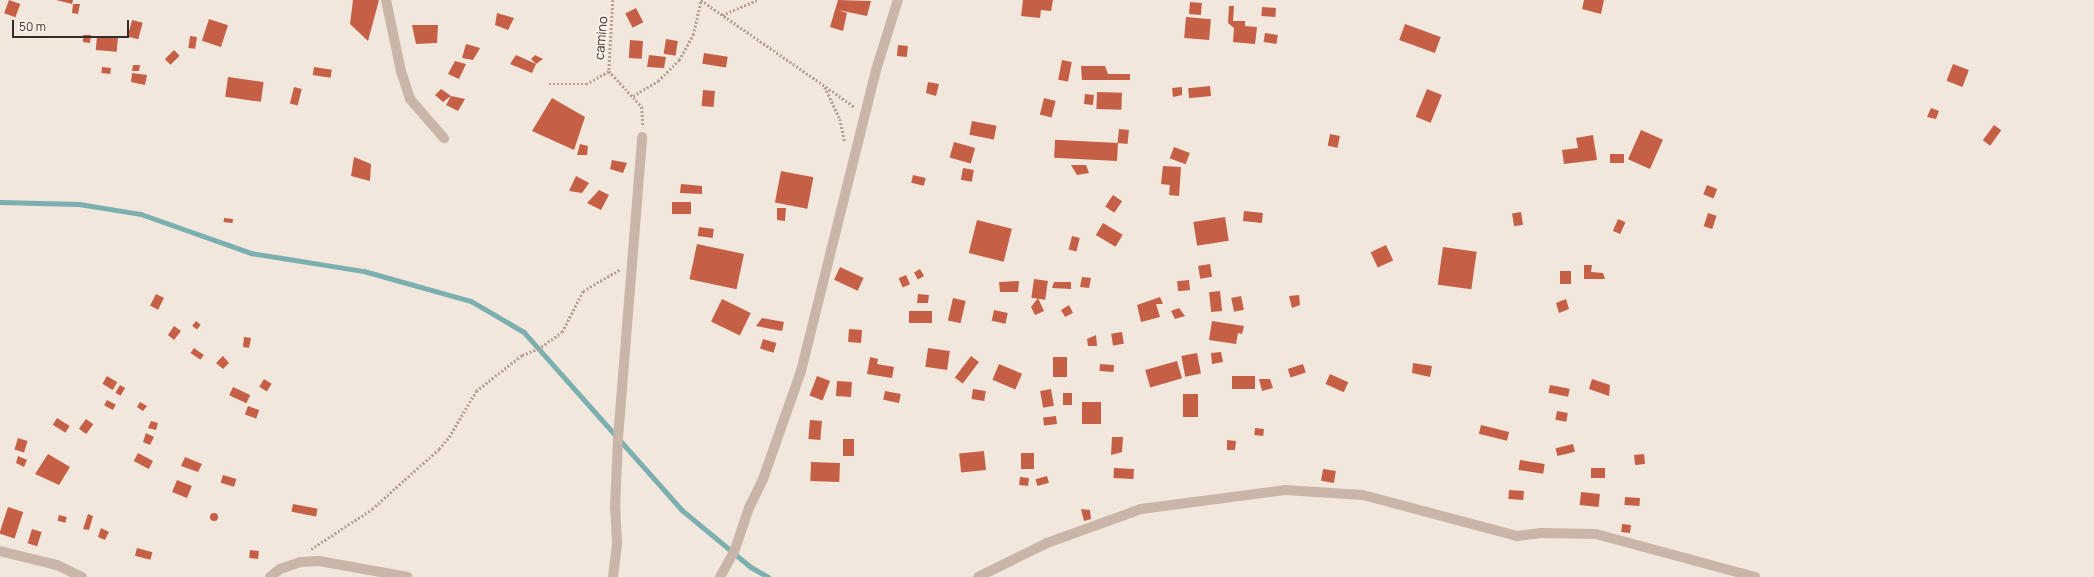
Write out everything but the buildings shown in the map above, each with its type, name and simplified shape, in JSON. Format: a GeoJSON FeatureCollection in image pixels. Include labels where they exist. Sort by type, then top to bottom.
{"type":"FeatureCollection","features":[{"type":"Feature","properties":{"kind":"street"},"geometry":{"type":"LineString","coordinates":[[386,0],[401,71],[410,99],[444,138]]}},
{"type":"Feature","properties":{"kind":"street"},"geometry":{"type":"LineString","coordinates":[[720,577],[734,552],[801,371],[865,114],[898,0]]}},
{"type":"Feature","properties":{"kind":"street"},"geometry":{"type":"LineString","coordinates":[[613,577],[617,542],[615,509],[618,438],[634,263],[642,137]]}},
{"type":"Feature","properties":{"kind":"street"},"geometry":{"type":"LineString","coordinates":[[978,577],[1047,542],[1141,509],[1285,490],[1363,495],[1517,536],[1541,533],[1596,534],[1755,577]]}},
{"type":"Feature","properties":{"kind":"street"},"geometry":{"type":"LineString","coordinates":[[0,551],[57,566],[82,577]]}},
{"type":"Feature","properties":{"kind":"street"},"geometry":{"type":"LineString","coordinates":[[270,577],[280,569],[300,562],[319,561],[402,576]]}},
{"type":"Feature","properties":{"kind":"path","name":"camino"},"geometry":{"type":"LineString","coordinates":[[613,0],[609,71],[642,107],[642,137]]}},
{"type":"Feature","properties":{"kind":"path"},"geometry":{"type":"LineString","coordinates":[[633,96],[658,81],[679,60],[693,35],[701,0],[865,114]]}},
{"type":"Feature","properties":{"kind":"path"},"geometry":{"type":"LineString","coordinates":[[722,15],[758,0]]}},
{"type":"Feature","properties":{"kind":"path"},"geometry":{"type":"LineString","coordinates":[[549,84],[586,84],[609,71]]}},
{"type":"Feature","properties":{"kind":"path"},"geometry":{"type":"LineString","coordinates":[[824,86],[840,119],[846,149]]}},
{"type":"Feature","properties":{"kind":"path"},"geometry":{"type":"LineString","coordinates":[[306,552],[372,509],[439,449],[449,437],[476,391],[522,355],[538,349],[562,332],[583,291],[604,277],[634,263]]}},
{"type":"Feature","properties":{"kind":"waterway"},"geometry":{"type":"LineString","coordinates":[[0,202],[79,204],[141,214],[251,253],[364,271],[471,301],[524,332],[682,510],[751,567],[768,577]]}}]}
